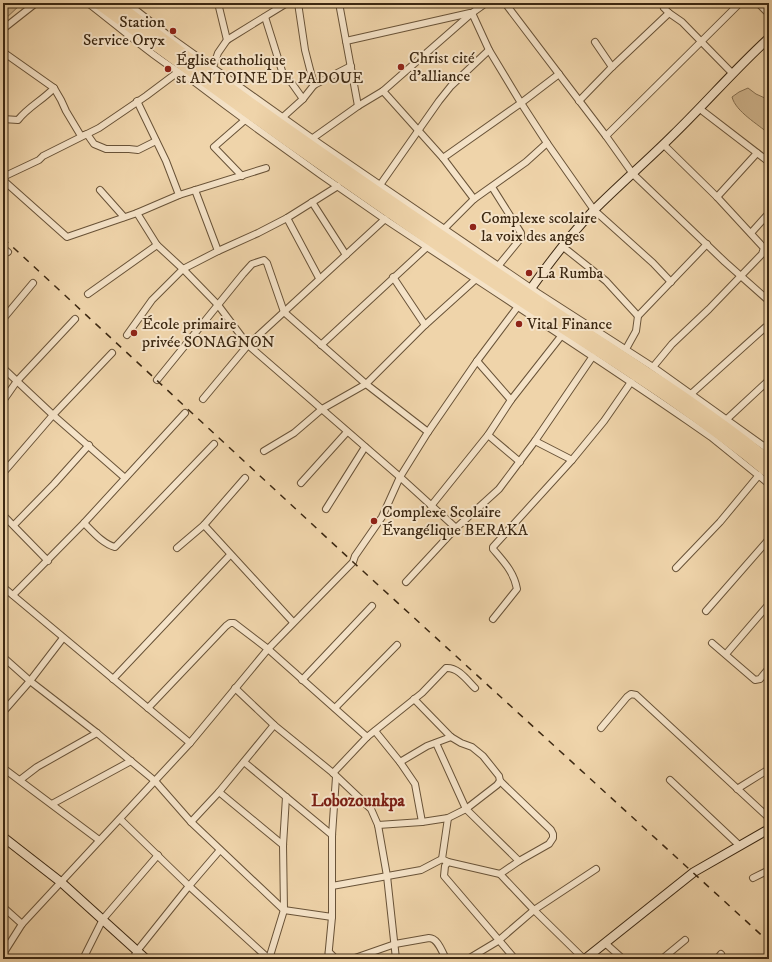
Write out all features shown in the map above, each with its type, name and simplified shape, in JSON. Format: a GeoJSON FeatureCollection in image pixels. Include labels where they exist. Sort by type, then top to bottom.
{"type":"FeatureCollection","features":[{"type":"Feature","properties":{"kind":"highway"},"geometry":{"type":"LineString","coordinates":[[98,3],[311,156],[525,297],[654,378],[731,431],[769,461]]}},
{"type":"Feature","properties":{"kind":"highway"},"geometry":{"type":"LineString","coordinates":[[116,3],[170,45],[725,438],[764,474]]}},
{"type":"Feature","properties":{"kind":"street"},"geometry":{"type":"LineString","coordinates":[[3,29],[36,3]]}},
{"type":"Feature","properties":{"kind":"street"},"geometry":{"type":"LineString","coordinates":[[88,3],[178,72],[192,80],[245,120],[427,247],[476,279],[525,297],[626,349],[768,449]]}},
{"type":"Feature","properties":{"kind":"street"},"geometry":{"type":"LineString","coordinates":[[127,3],[174,40],[283,117],[444,230],[499,265],[525,297],[562,335],[764,474],[769,484]]}},
{"type":"Feature","properties":{"kind":"street"},"geometry":{"type":"LineString","coordinates":[[213,67],[218,53],[227,40],[287,3]]}},
{"type":"Feature","properties":{"kind":"street"},"geometry":{"type":"LineString","coordinates":[[298,3],[305,50],[314,85]]}},
{"type":"Feature","properties":{"kind":"street"},"geometry":{"type":"LineString","coordinates":[[339,3],[358,106]]}},
{"type":"Feature","properties":{"kind":"street"},"geometry":{"type":"LineString","coordinates":[[313,138],[358,106],[383,91],[472,13],[486,3]]}},
{"type":"Feature","properties":{"kind":"street"},"geometry":{"type":"LineString","coordinates":[[505,3],[580,100],[633,174],[769,301]]}},
{"type":"Feature","properties":{"kind":"street"},"geometry":{"type":"LineString","coordinates":[[606,136],[740,3]]}},
{"type":"Feature","properties":{"kind":"street"},"geometry":{"type":"LineString","coordinates":[[758,3],[769,14]]}},
{"type":"Feature","properties":{"kind":"street"},"geometry":{"type":"LineString","coordinates":[[220,4],[227,40]]}},
{"type":"Feature","properties":{"kind":"street"},"geometry":{"type":"LineString","coordinates":[[664,8],[669,14],[682,22],[702,41],[732,73]]}},
{"type":"Feature","properties":{"kind":"street"},"geometry":{"type":"LineString","coordinates":[[346,41],[472,13]]}},
{"type":"Feature","properties":{"kind":"street"},"geometry":{"type":"LineString","coordinates":[[472,13],[489,50],[521,103],[594,210],[653,263],[671,282]]}},
{"type":"Feature","properties":{"kind":"street"},"geometry":{"type":"LineString","coordinates":[[580,100],[612,67],[669,14]]}},
{"type":"Feature","properties":{"kind":"street"},"geometry":{"type":"LineString","coordinates":[[265,17],[282,71],[303,99]]}},
{"type":"Feature","properties":{"kind":"street"},"geometry":{"type":"LineString","coordinates":[[3,954],[22,924],[62,883],[99,840],[190,742],[268,649],[353,562],[355,556],[382,517],[400,478],[428,432],[477,361],[562,246],[594,210],[664,145],[700,109],[732,73],[769,38]]}},
{"type":"Feature","properties":{"kind":"street"},"geometry":{"type":"LineString","coordinates":[[595,42],[612,67]]}},
{"type":"Feature","properties":{"kind":"street"},"geometry":{"type":"LineString","coordinates":[[380,185],[417,130],[451,86],[489,50]]}},
{"type":"Feature","properties":{"kind":"street"},"geometry":{"type":"LineString","coordinates":[[3,52],[54,88],[81,136]]}},
{"type":"Feature","properties":{"kind":"street"},"geometry":{"type":"LineString","coordinates":[[283,117],[303,99],[314,85],[351,66]]}},
{"type":"Feature","properties":{"kind":"street"},"geometry":{"type":"LineString","coordinates":[[3,177],[39,160],[43,156],[99,128],[178,72]]}},
{"type":"Feature","properties":{"kind":"street"},"geometry":{"type":"LineString","coordinates":[[443,158],[521,103],[559,74]]}},
{"type":"Feature","properties":{"kind":"street"},"geometry":{"type":"LineString","coordinates":[[3,119],[18,120],[23,114],[47,96],[54,88]]}},
{"type":"Feature","properties":{"kind":"street"},"geometry":{"type":"LineString","coordinates":[[383,91],[443,158],[474,198]]}},
{"type":"Feature","properties":{"kind":"street"},"geometry":{"type":"LineString","coordinates":[[137,102],[166,161],[179,195]]}},
{"type":"Feature","properties":{"kind":"street"},"geometry":{"type":"LineString","coordinates":[[700,109],[769,162]]}},
{"type":"Feature","properties":{"kind":"street"},"geometry":{"type":"LineString","coordinates":[[242,176],[214,147],[245,120]]}},
{"type":"Feature","properties":{"kind":"street"},"geometry":{"type":"LineString","coordinates":[[81,136],[87,134],[94,144],[106,150],[138,150],[156,141]]}},
{"type":"Feature","properties":{"kind":"street"},"geometry":{"type":"LineString","coordinates":[[444,230],[474,198],[492,187],[526,162],[547,143]]}},
{"type":"Feature","properties":{"kind":"street"},"geometry":{"type":"LineString","coordinates":[[653,367],[672,344],[762,254],[764,248],[752,233],[664,145]]}},
{"type":"Feature","properties":{"kind":"street"},"geometry":{"type":"LineString","coordinates":[[717,197],[757,153]]}},
{"type":"Feature","properties":{"kind":"street"},"geometry":{"type":"LineString","coordinates":[[3,180],[67,237],[137,213],[179,195],[266,168]]}},
{"type":"Feature","properties":{"kind":"street"},"geometry":{"type":"LineString","coordinates":[[127,335],[152,300],[183,269],[258,233],[286,218],[338,186]]}},
{"type":"Feature","properties":{"kind":"street"},"geometry":{"type":"LineString","coordinates":[[492,187],[521,233],[521,238],[499,265]]}},
{"type":"Feature","properties":{"kind":"street"},"geometry":{"type":"LineString","coordinates":[[100,190],[124,217]]}},
{"type":"Feature","properties":{"kind":"street"},"geometry":{"type":"LineString","coordinates":[[195,190],[218,251]]}},
{"type":"Feature","properties":{"kind":"street"},"geometry":{"type":"LineString","coordinates":[[312,202],[346,255]]}},
{"type":"Feature","properties":{"kind":"street"},"geometry":{"type":"LineString","coordinates":[[137,213],[157,245],[218,305],[248,345],[456,528]]}},
{"type":"Feature","properties":{"kind":"street"},"geometry":{"type":"LineString","coordinates":[[752,233],[769,213]]}},
{"type":"Feature","properties":{"kind":"street"},"geometry":{"type":"LineString","coordinates":[[286,218],[319,278]]}},
{"type":"Feature","properties":{"kind":"street"},"geometry":{"type":"LineString","coordinates":[[203,399],[248,345],[319,278],[385,219]]}},
{"type":"Feature","properties":{"kind":"street"},"geometry":{"type":"LineString","coordinates":[[626,349],[636,331],[638,316],[707,244]]}},
{"type":"Feature","properties":{"kind":"street"},"geometry":{"type":"LineString","coordinates":[[88,294],[157,245]]}},
{"type":"Feature","properties":{"kind":"street"},"geometry":{"type":"LineString","coordinates":[[562,246],[606,281],[638,316]]}},
{"type":"Feature","properties":{"kind":"street"},"geometry":{"type":"LineString","coordinates":[[321,345],[427,247]]}},
{"type":"Feature","properties":{"kind":"street"},"geometry":{"type":"LineString","coordinates":[[157,380],[252,264],[264,260],[268,263],[284,312],[366,384],[428,432]]}},
{"type":"Feature","properties":{"kind":"street"},"geometry":{"type":"LineString","coordinates":[[393,277],[425,325]]}},
{"type":"Feature","properties":{"kind":"street"},"geometry":{"type":"LineString","coordinates":[[264,451],[294,433],[322,409],[366,384],[425,325],[476,279]]}},
{"type":"Feature","properties":{"kind":"street"},"geometry":{"type":"LineString","coordinates":[[3,319],[33,283]]}},
{"type":"Feature","properties":{"kind":"street"},"geometry":{"type":"LineString","coordinates":[[3,400],[17,381],[75,319]]}},
{"type":"Feature","properties":{"kind":"street"},"geometry":{"type":"LineString","coordinates":[[691,394],[769,324]]}},
{"type":"Feature","properties":{"kind":"street"},"geometry":{"type":"LineString","coordinates":[[431,506],[488,435],[510,400],[562,335]]}},
{"type":"Feature","properties":{"kind":"street"},"geometry":{"type":"LineString","coordinates":[[3,473],[53,415],[112,353]]}},
{"type":"Feature","properties":{"kind":"street"},"geometry":{"type":"LineString","coordinates":[[406,582],[456,528],[498,489],[520,462],[594,356]]}},
{"type":"Feature","properties":{"kind":"street"},"geometry":{"type":"LineString","coordinates":[[477,361],[510,400]]}},
{"type":"Feature","properties":{"kind":"street"},"geometry":{"type":"LineString","coordinates":[[3,368],[53,415],[125,478]]}},
{"type":"Feature","properties":{"kind":"street"},"geometry":{"type":"LineString","coordinates":[[727,419],[769,380]]}},
{"type":"Feature","properties":{"kind":"street"},"geometry":{"type":"LineString","coordinates":[[493,619],[517,589],[514,576],[493,547],[572,460],[604,421],[632,382]]}},
{"type":"Feature","properties":{"kind":"street"},"geometry":{"type":"LineString","coordinates":[[13,595],[48,561],[186,413]]}},
{"type":"Feature","properties":{"kind":"street"},"geometry":{"type":"LineString","coordinates":[[302,483],[347,432]]}},
{"type":"Feature","properties":{"kind":"street"},"geometry":{"type":"LineString","coordinates":[[488,435],[520,462]]}},
{"type":"Feature","properties":{"kind":"street"},"geometry":{"type":"LineString","coordinates":[[535,441],[572,460]]}},
{"type":"Feature","properties":{"kind":"street"},"geometry":{"type":"LineString","coordinates":[[84,523],[110,546],[115,547],[214,444]]}},
{"type":"Feature","properties":{"kind":"street"},"geometry":{"type":"LineString","coordinates":[[14,525],[89,446]]}},
{"type":"Feature","properties":{"kind":"street"},"geometry":{"type":"LineString","coordinates":[[326,509],[365,447]]}},
{"type":"Feature","properties":{"kind":"street"},"geometry":{"type":"LineString","coordinates":[[676,568],[764,474]]}},
{"type":"Feature","properties":{"kind":"street"},"geometry":{"type":"LineString","coordinates":[[177,548],[204,525],[245,478]]}},
{"type":"Feature","properties":{"kind":"street"},"geometry":{"type":"LineString","coordinates":[[3,515],[48,561]]}},
{"type":"Feature","properties":{"kind":"street"},"geometry":{"type":"LineString","coordinates":[[204,525],[293,622]]}},
{"type":"Feature","properties":{"kind":"street"},"geometry":{"type":"LineString","coordinates":[[706,611],[769,538]]}},
{"type":"Feature","properties":{"kind":"street"},"geometry":{"type":"LineString","coordinates":[[113,679],[230,555]]}},
{"type":"Feature","properties":{"kind":"street"},"geometry":{"type":"LineString","coordinates":[[3,587],[190,742]]}},
{"type":"Feature","properties":{"kind":"street"},"geometry":{"type":"LineString","coordinates":[[726,654],[769,604]]}},
{"type":"Feature","properties":{"kind":"street"},"geometry":{"type":"LineString","coordinates":[[302,680],[372,606]]}},
{"type":"Feature","properties":{"kind":"street"},"geometry":{"type":"LineString","coordinates":[[148,708],[230,623],[234,623],[268,649],[367,737]]}},
{"type":"Feature","properties":{"kind":"street"},"geometry":{"type":"LineString","coordinates":[[3,712],[30,681],[63,638]]}},
{"type":"Feature","properties":{"kind":"street"},"geometry":{"type":"LineString","coordinates":[[712,643],[755,680],[760,679],[769,668]]}},
{"type":"Feature","properties":{"kind":"street"},"geometry":{"type":"LineString","coordinates":[[335,708],[397,645]]}},
{"type":"Feature","properties":{"kind":"street"},"geometry":{"type":"LineString","coordinates":[[3,657],[30,681],[97,733],[155,781],[191,822],[284,910],[332,916]]}},
{"type":"Feature","properties":{"kind":"street"},"geometry":{"type":"LineString","coordinates":[[328,959],[332,916],[332,835],[335,775],[367,737],[414,699],[446,668],[451,668],[457,671],[475,688]]}},
{"type":"Feature","properties":{"kind":"street"},"geometry":{"type":"LineString","coordinates":[[235,688],[274,725],[335,775],[371,809],[378,825],[387,876],[396,959]]}},
{"type":"Feature","properties":{"kind":"street"},"geometry":{"type":"LineString","coordinates":[[601,728],[627,697],[631,694],[636,695],[769,818]]}},
{"type":"Feature","properties":{"kind":"street"},"geometry":{"type":"LineString","coordinates":[[414,699],[451,737],[472,747],[483,756],[499,776],[500,781],[551,830],[553,834],[553,838],[549,844],[500,874]]}},
{"type":"Feature","properties":{"kind":"street"},"geometry":{"type":"LineString","coordinates":[[191,822],[219,792],[274,725]]}},
{"type":"Feature","properties":{"kind":"street"},"geometry":{"type":"LineString","coordinates":[[375,731],[400,762],[415,784],[422,822]]}},
{"type":"Feature","properties":{"kind":"street"},"geometry":{"type":"LineString","coordinates":[[20,780],[37,767],[97,733]]}},
{"type":"Feature","properties":{"kind":"street"},"geometry":{"type":"LineString","coordinates":[[400,762],[427,746],[451,737]]}},
{"type":"Feature","properties":{"kind":"street"},"geometry":{"type":"LineString","coordinates":[[436,743],[466,809],[519,861]]}},
{"type":"Feature","properties":{"kind":"street"},"geometry":{"type":"LineString","coordinates":[[52,804],[131,761]]}},
{"type":"Feature","properties":{"kind":"street"},"geometry":{"type":"LineString","coordinates":[[244,762],[332,835]]}},
{"type":"Feature","properties":{"kind":"street"},"geometry":{"type":"LineString","coordinates":[[3,768],[99,840]]}},
{"type":"Feature","properties":{"kind":"street"},"geometry":{"type":"LineString","coordinates":[[737,789],[769,769]]}},
{"type":"Feature","properties":{"kind":"street"},"geometry":{"type":"LineString","coordinates":[[670,780],[740,846]]}},
{"type":"Feature","properties":{"kind":"street"},"geometry":{"type":"LineString","coordinates":[[378,825],[422,822],[448,818],[466,809],[500,781]]}},
{"type":"Feature","properties":{"kind":"street"},"geometry":{"type":"LineString","coordinates":[[219,792],[283,845]]}},
{"type":"Feature","properties":{"kind":"street"},"geometry":{"type":"LineString","coordinates":[[120,819],[189,886],[269,959],[284,910],[283,845],[286,797]]}},
{"type":"Feature","properties":{"kind":"street"},"geometry":{"type":"LineString","coordinates":[[448,818],[444,876],[515,959]]}},
{"type":"Feature","properties":{"kind":"street"},"geometry":{"type":"LineString","coordinates":[[332,886],[421,870],[445,860],[500,874],[534,910],[585,959],[694,872],[769,828]]}},
{"type":"Feature","properties":{"kind":"street"},"geometry":{"type":"LineString","coordinates":[[3,837],[62,883],[146,959]]}},
{"type":"Feature","properties":{"kind":"street"},"geometry":{"type":"LineString","coordinates":[[133,959],[137,951],[220,850]]}},
{"type":"Feature","properties":{"kind":"street"},"geometry":{"type":"LineString","coordinates":[[83,959],[103,919],[158,855]]}},
{"type":"Feature","properties":{"kind":"street"},"geometry":{"type":"LineString","coordinates":[[468,959],[498,940],[534,910],[596,869]]}},
{"type":"Feature","properties":{"kind":"street"},"geometry":{"type":"LineString","coordinates":[[753,878],[769,870]]}},
{"type":"Feature","properties":{"kind":"street"},"geometry":{"type":"LineString","coordinates":[[3,907],[22,924]]}},
{"type":"Feature","properties":{"kind":"street"},"geometry":{"type":"LineString","coordinates":[[352,959],[395,944],[433,938],[446,959]]}},
{"type":"Feature","properties":{"kind":"street"},"geometry":{"type":"LineString","coordinates":[[662,959],[685,940]]}},
{"type":"Feature","properties":{"kind":"street"},"geometry":{"type":"LineString","coordinates":[[605,943],[623,959]]}},
{"type":"Feature","properties":{"kind":"street"},"geometry":{"type":"LineString","coordinates":[[329,952],[336,959]]}},
{"type":"Feature","properties":{"kind":"shaded area"},"geometry":{"type":"Polygon","coordinates":[[[3,3],[20,3],[21,4],[3,21],[3,3]]]}},
{"type":"Feature","properties":{"kind":"shaded area"},"geometry":{"type":"Polygon","coordinates":[[[769,83],[769,134],[738,108],[732,97],[748,88],[767,99],[766,87],[769,83]]]}},
{"type":"Feature","properties":{"kind":"railway"},"geometry":{"type":"LineString","coordinates":[[3,238],[353,562],[769,942]]}},
{"type":"Feature","properties":{"kind":"place","name":"Station Service Oryx"},"geometry":{"type":"Point","coordinates":[173,31]}},
{"type":"Feature","properties":{"kind":"place","name":"Christ cité d'alliance"},"geometry":{"type":"Point","coordinates":[401,67]}},
{"type":"Feature","properties":{"kind":"place","name":"Église catholique st ANTOINE DE PADOUE"},"geometry":{"type":"Point","coordinates":[168,69]}},
{"type":"Feature","properties":{"kind":"place","name":"Complexe scolaire la voix des anges"},"geometry":{"type":"Point","coordinates":[473,227]}},
{"type":"Feature","properties":{"kind":"place","name":"La Rumba"},"geometry":{"type":"Point","coordinates":[529,273]}},
{"type":"Feature","properties":{"kind":"place","name":"Vital Finance"},"geometry":{"type":"Point","coordinates":[519,324]}},
{"type":"Feature","properties":{"kind":"place","name":"École primaire privée SONAGNON"},"geometry":{"type":"Point","coordinates":[134,333]}},
{"type":"Feature","properties":{"kind":"place","name":"Complexe Scolaire Évangélique BERAKA"},"geometry":{"type":"Point","coordinates":[374,521]}},
{"type":"Feature","properties":{"kind":"district","name":"Lobozounkpa"},"geometry":{"type":"Point","coordinates":[358,801]}}]}
